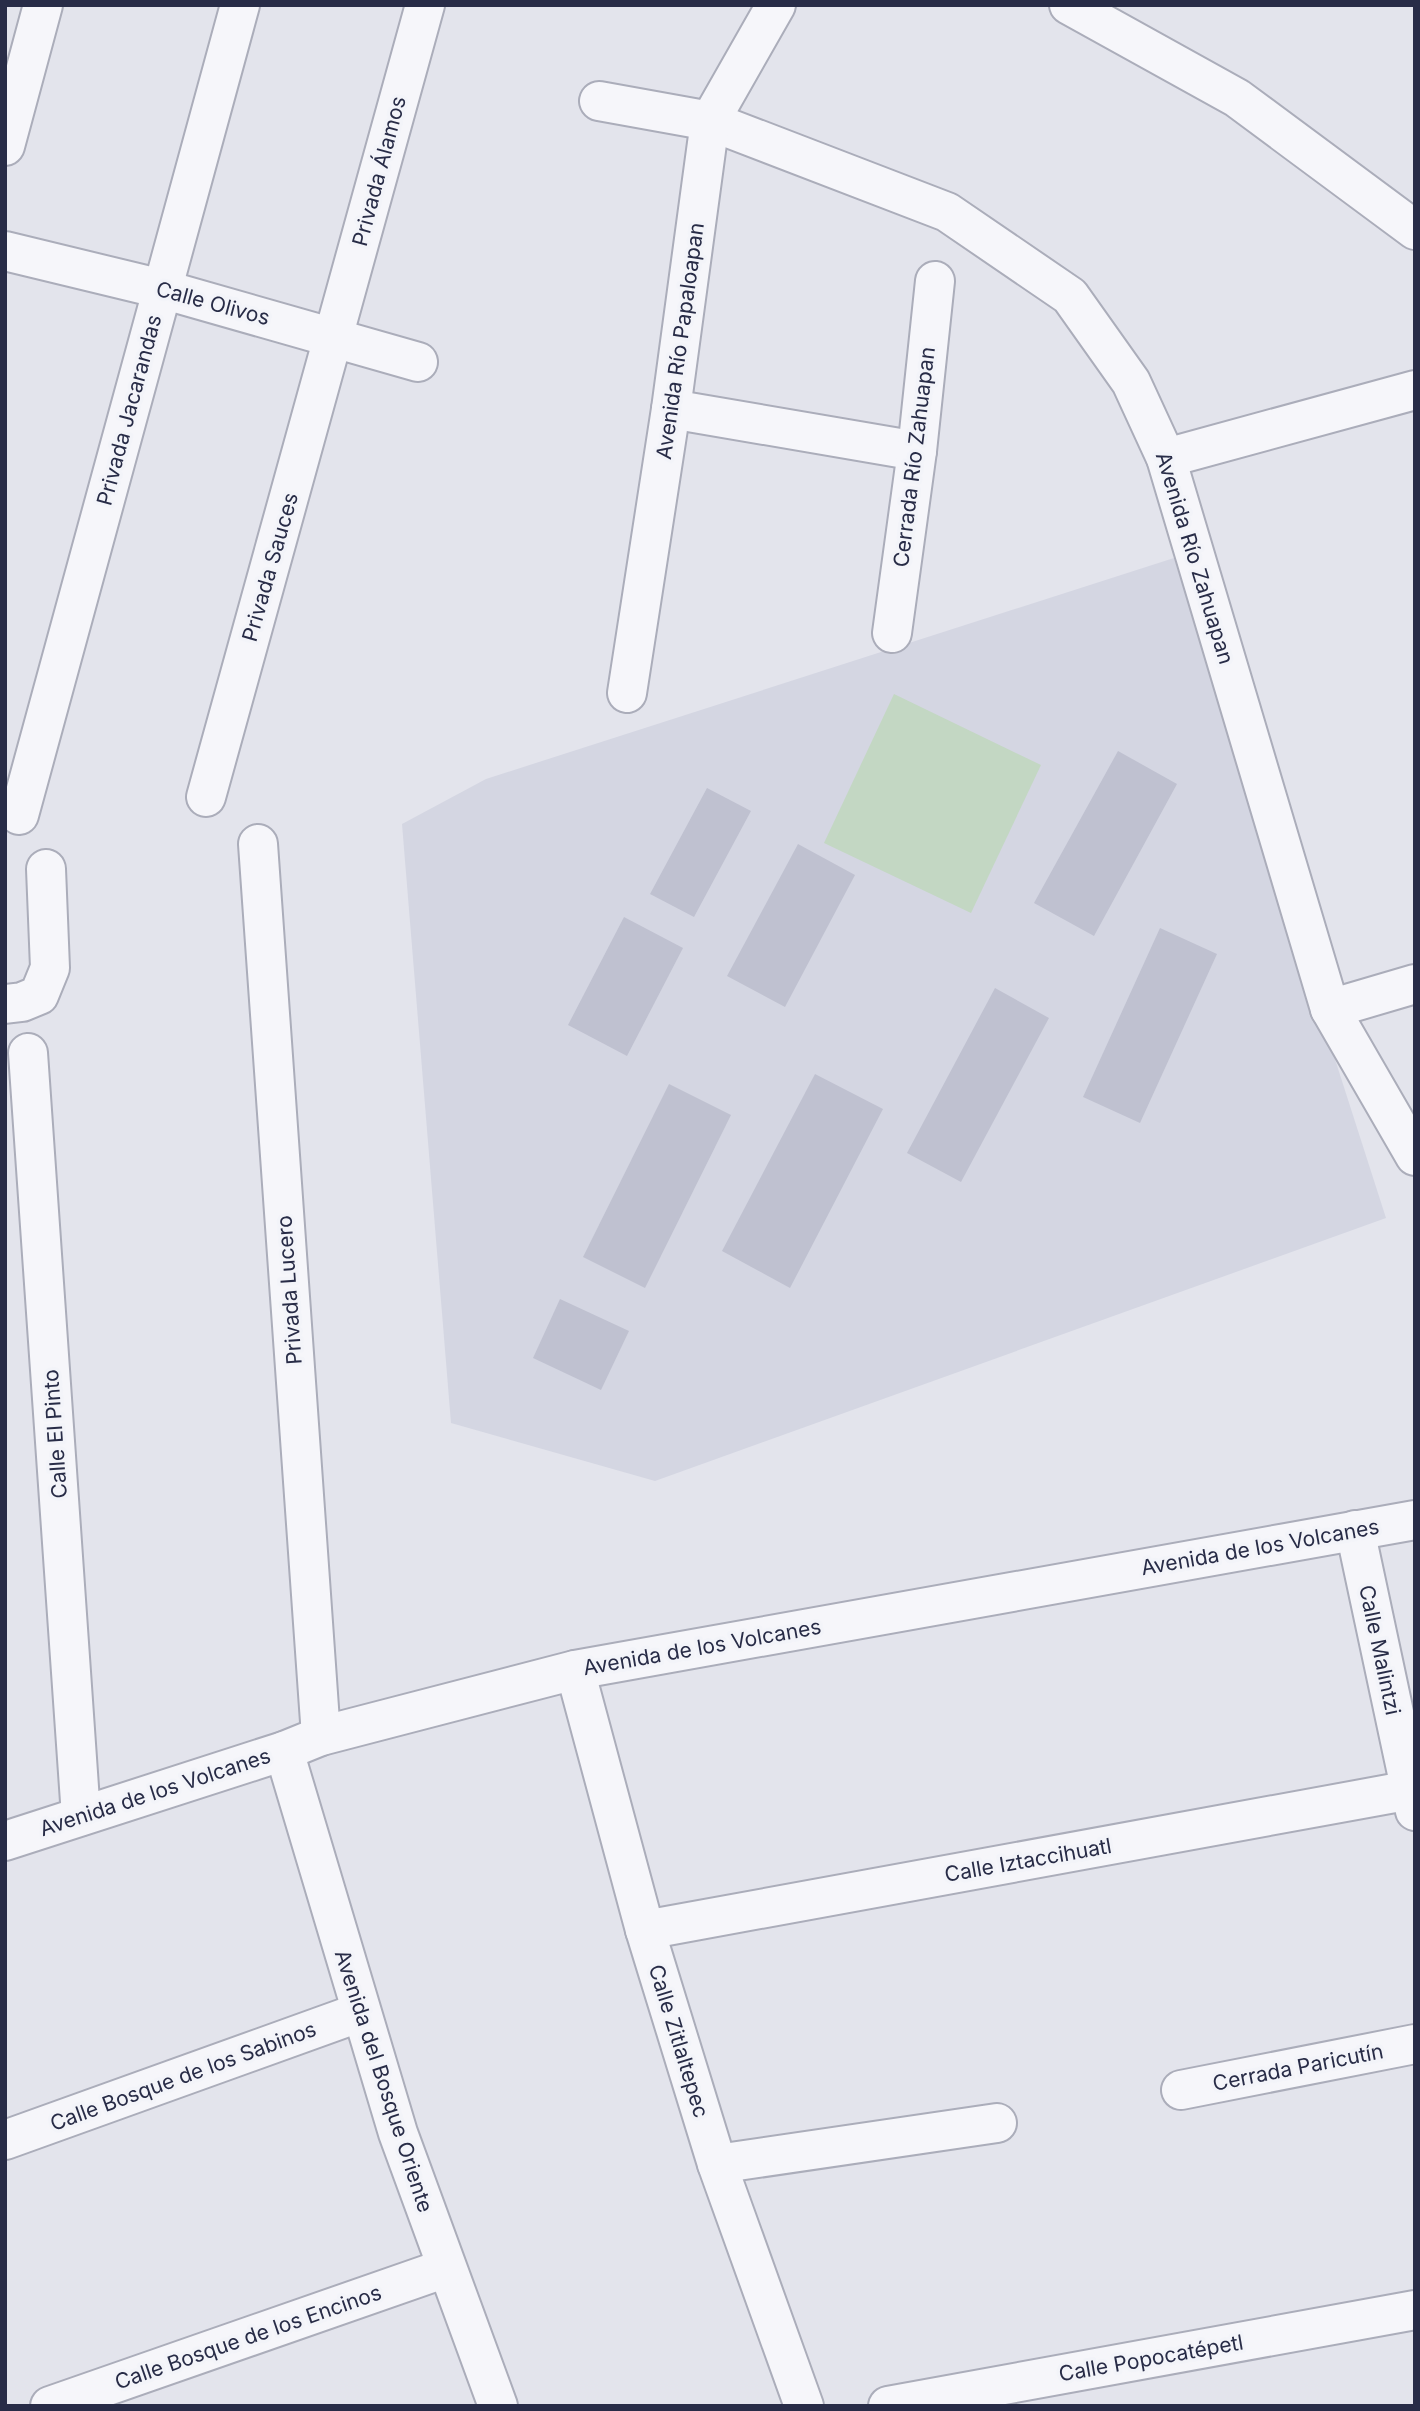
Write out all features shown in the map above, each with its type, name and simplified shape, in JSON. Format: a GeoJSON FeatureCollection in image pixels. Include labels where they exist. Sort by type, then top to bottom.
{"type":"FeatureCollection","features":[{"type":"Feature","properties":{"kind":"street"},"geometry":{"type":"LineString","coordinates":[[5,146],[43,5]]}},
{"type":"Feature","properties":{"kind":"street","name":"Privada Jacarandas"},"geometry":{"type":"LineString","coordinates":[[19,815],[240,5]]}},
{"type":"Feature","properties":{"kind":"street","name":"Privada Álamos"},"geometry":{"type":"LineString","coordinates":[[334,337],[425,5]]}},
{"type":"Feature","properties":{"kind":"street","name":"Avenida Río Papaloapan"},"geometry":{"type":"LineString","coordinates":[[627,693],[671,410],[710,121],[776,5]]}},
{"type":"Feature","properties":{"kind":"street"},"geometry":{"type":"LineString","coordinates":[[1069,5],[1237,98],[1415,230]]}},
{"type":"Feature","properties":{"kind":"street","name":"Avenida Río Zahuapan"},"geometry":{"type":"LineString","coordinates":[[599,101],[710,121],[947,212],[1070,296],[1131,382],[1166,458],[1330,1009],[1415,1156]]}},
{"type":"Feature","properties":{"kind":"street","name":"Calle Olivos"},"geometry":{"type":"LineString","coordinates":[[5,251],[162,289],[418,362]]}},
{"type":"Feature","properties":{"kind":"street","name":"Cerrada Río Zahuapan"},"geometry":{"type":"LineString","coordinates":[[892,633],[917,451],[935,281]]}},
{"type":"Feature","properties":{"kind":"street","name":"Privada Sauces"},"geometry":{"type":"LineString","coordinates":[[206,797],[334,337]]}},
{"type":"Feature","properties":{"kind":"street"},"geometry":{"type":"LineString","coordinates":[[1166,458],[1415,390]]}},
{"type":"Feature","properties":{"kind":"street"},"geometry":{"type":"LineString","coordinates":[[671,410],[917,451]]}},
{"type":"Feature","properties":{"kind":"street","name":"Privada Lucero"},"geometry":{"type":"LineString","coordinates":[[258,844],[321,1736]]}},
{"type":"Feature","properties":{"kind":"street"},"geometry":{"type":"LineString","coordinates":[[5,1004],[22,1002],[39,995],[50,968],[46,869]]}},
{"type":"Feature","properties":{"kind":"street"},"geometry":{"type":"LineString","coordinates":[[1330,1009],[1415,984]]}},
{"type":"Feature","properties":{"kind":"street","name":"Calle El Pinto"},"geometry":{"type":"LineString","coordinates":[[28,1053],[81,1816]]}},
{"type":"Feature","properties":{"kind":"street","name":"Avenida de los Volcanes"},"geometry":{"type":"LineString","coordinates":[[5,1841],[284,1751],[321,1736],[575,1670],[1415,1520]]}},
{"type":"Feature","properties":{"kind":"street","name":"Calle Malintzi"},"geometry":{"type":"LineString","coordinates":[[1355,1530],[1413,1800]]}},
{"type":"Feature","properties":{"kind":"street","name":"Calle Zitlaltepec"},"geometry":{"type":"LineString","coordinates":[[575,1670],[645,1930],[717,2164],[804,2406]]}},
{"type":"Feature","properties":{"kind":"street","name":"Avenida del Bosque Oriente"},"geometry":{"type":"LineString","coordinates":[[284,1751],[398,2133],[498,2406]]}},
{"type":"Feature","properties":{"kind":"street","name":"Calle Iztaccihuatl"},"geometry":{"type":"LineString","coordinates":[[645,1930],[1413,1800]]}},
{"type":"Feature","properties":{"kind":"street","name":"Calle Bosque de los Sabinos"},"geometry":{"type":"LineString","coordinates":[[5,2140],[361,2012]]}},
{"type":"Feature","properties":{"kind":"street","name":"Cerrada Paricutín"},"geometry":{"type":"LineString","coordinates":[[1181,2090],[1415,2044]]}},
{"type":"Feature","properties":{"kind":"street"},"geometry":{"type":"LineString","coordinates":[[717,2164],[997,2123]]}},
{"type":"Feature","properties":{"kind":"street","name":"Calle Bosque de los Encinos"},"geometry":{"type":"LineString","coordinates":[[50,2406],[446,2269]]}},
{"type":"Feature","properties":{"kind":"street","name":"Calle Popocatépetl"},"geometry":{"type":"LineString","coordinates":[[888,2406],[1415,2310]]}},
{"type":"Feature","properties":{"kind":"shaded area"},"geometry":{"type":"Polygon","coordinates":[[[1174,558],[1386,1218],[655,1481],[451,1423],[402,824],[486,779],[1174,558]]]}},
{"type":"Feature","properties":{"kind":"green space"},"geometry":{"type":"Polygon","coordinates":[[[894,694],[1041,765],[971,913],[824,843],[894,694]]]}},
{"type":"Feature","properties":{"kind":"building"},"geometry":{"type":"Polygon","coordinates":[[[1118,751],[1177,784],[1094,936],[1034,903],[1118,751]]]}},
{"type":"Feature","properties":{"kind":"building"},"geometry":{"type":"Polygon","coordinates":[[[707,788],[751,811],[694,917],[650,894],[707,788]]]}},
{"type":"Feature","properties":{"kind":"building"},"geometry":{"type":"Polygon","coordinates":[[[798,844],[855,875],[785,1007],[727,976],[798,844]]]}},
{"type":"Feature","properties":{"kind":"building"},"geometry":{"type":"Polygon","coordinates":[[[624,917],[683,948],[627,1056],[568,1025],[624,917]]]}},
{"type":"Feature","properties":{"kind":"building"},"geometry":{"type":"Polygon","coordinates":[[[1160,928],[1217,954],[1140,1123],[1083,1097],[1160,928]]]}},
{"type":"Feature","properties":{"kind":"building"},"geometry":{"type":"Polygon","coordinates":[[[995,988],[1049,1018],[961,1182],[907,1153],[995,988]]]}},
{"type":"Feature","properties":{"kind":"building"},"geometry":{"type":"Polygon","coordinates":[[[815,1074],[883,1109],[790,1288],[722,1251],[815,1074]]]}},
{"type":"Feature","properties":{"kind":"building"},"geometry":{"type":"Polygon","coordinates":[[[669,1084],[731,1115],[645,1288],[583,1257],[669,1084]]]}},
{"type":"Feature","properties":{"kind":"building"},"geometry":{"type":"Polygon","coordinates":[[[560,1299],[629,1331],[601,1390],[533,1358],[560,1299]]]}}]}
